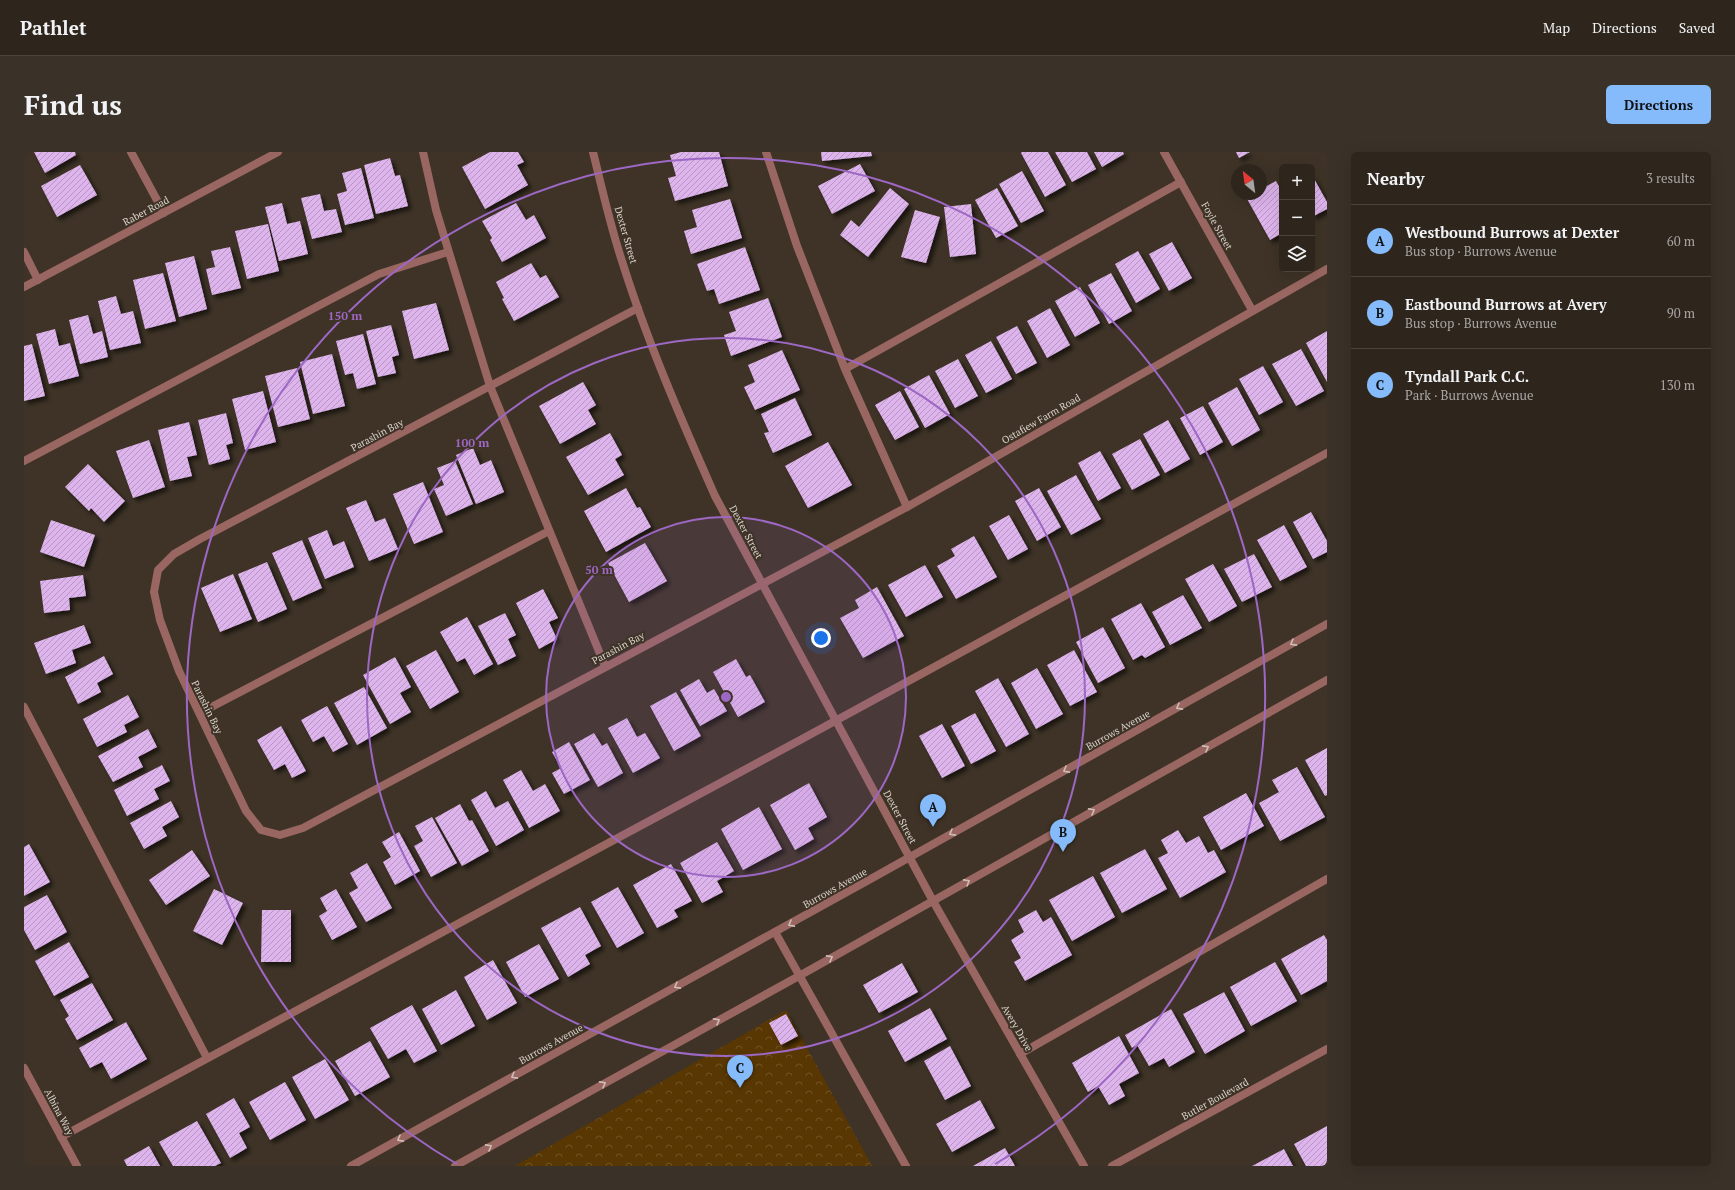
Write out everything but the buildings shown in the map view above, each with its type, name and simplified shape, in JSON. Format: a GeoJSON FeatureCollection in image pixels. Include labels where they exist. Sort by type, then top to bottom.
{"type":"FeatureCollection","features":[{"type":"Feature","properties":{"kind":"street"},"geometry":{"type":"LineString","coordinates":[[131,152],[164,213]]}},
{"type":"Feature","properties":{"kind":"street","name":"Raber Road"},"geometry":{"type":"LineString","coordinates":[[24,288],[278,152]]}},
{"type":"Feature","properties":{"kind":"street"},"geometry":{"type":"LineString","coordinates":[[423,152],[436,210],[448,252],[490,386],[606,666]]}},
{"type":"Feature","properties":{"kind":"street","name":"Dexter Street"},"geometry":{"type":"LineString","coordinates":[[593,152],[622,260],[638,308],[688,435],[712,489],[933,901]]}},
{"type":"Feature","properties":{"kind":"street"},"geometry":{"type":"LineString","coordinates":[[766,152],[797,246],[845,369],[907,507]]}},
{"type":"Feature","properties":{"kind":"street","name":"Foyle Street"},"geometry":{"type":"LineString","coordinates":[[1164,152],[1252,310]]}},
{"type":"Feature","properties":{"kind":"street"},"geometry":{"type":"LineString","coordinates":[[845,369],[1181,182]]}},
{"type":"Feature","properties":{"kind":"street"},"geometry":{"type":"LineString","coordinates":[[24,252],[38,280]]}},
{"type":"Feature","properties":{"kind":"street"},"geometry":{"type":"LineString","coordinates":[[24,461],[379,274],[448,252]]}},
{"type":"Feature","properties":{"kind":"street","name":"Ostafiew Farm Road"},"geometry":{"type":"LineString","coordinates":[[763,584],[907,507],[1252,310],[1327,269]]}},
{"type":"Feature","properties":{"kind":"street","name":"Parashin Bay"},"geometry":{"type":"LineString","coordinates":[[638,308],[174,554],[158,570],[154,592],[160,620],[179,671],[246,811],[261,830],[280,835],[303,828],[763,584]]}},
{"type":"Feature","properties":{"kind":"street"},"geometry":{"type":"LineString","coordinates":[[61,1137],[836,720],[1327,453]]}},
{"type":"Feature","properties":{"kind":"street"},"geometry":{"type":"LineString","coordinates":[[200,713],[549,531]]}},
{"type":"Feature","properties":{"kind":"street","name":"Burrows Avenue"},"geometry":{"type":"LineString","coordinates":[[351,1166],[775,932],[1327,624]]}},
{"type":"Feature","properties":{"kind":"street"},"geometry":{"type":"LineString","coordinates":[[455,1166],[799,976],[1327,680]]}},
{"type":"Feature","properties":{"kind":"street"},"geometry":{"type":"LineString","coordinates":[[24,707],[207,1058]]}},
{"type":"Feature","properties":{"kind":"street"},"geometry":{"type":"LineString","coordinates":[[1020,1054],[1327,879]]}},
{"type":"Feature","properties":{"kind":"street","name":"Avery Drive"},"geometry":{"type":"LineString","coordinates":[[933,901],[1084,1166]]}},
{"type":"Feature","properties":{"kind":"street"},"geometry":{"type":"LineString","coordinates":[[775,932],[906,1166]]}},
{"type":"Feature","properties":{"kind":"street","name":"Butler Boulevard"},"geometry":{"type":"LineString","coordinates":[[1112,1166],[1327,1049]]}},
{"type":"Feature","properties":{"kind":"street","name":"Albina Way"},"geometry":{"type":"LineString","coordinates":[[24,1068],[77,1166]]}},
{"type":"Feature","properties":{"kind":"green space"},"geometry":{"type":"Polygon","coordinates":[[[786,1010],[872,1166],[515,1166],[786,1010]]]}},
{"type":"Feature","properties":{"kind":"place","name":"Westbound Burrows at Dexter"},"geometry":{"type":"Point","coordinates":[933,827]}},
{"type":"Feature","properties":{"kind":"place","name":"Eastbound Burrows at Avery"},"geometry":{"type":"Point","coordinates":[1063,852]}},
{"type":"Feature","properties":{"kind":"place","name":"Tyndall Park C.C."},"geometry":{"type":"Point","coordinates":[740,1088]}}]}
